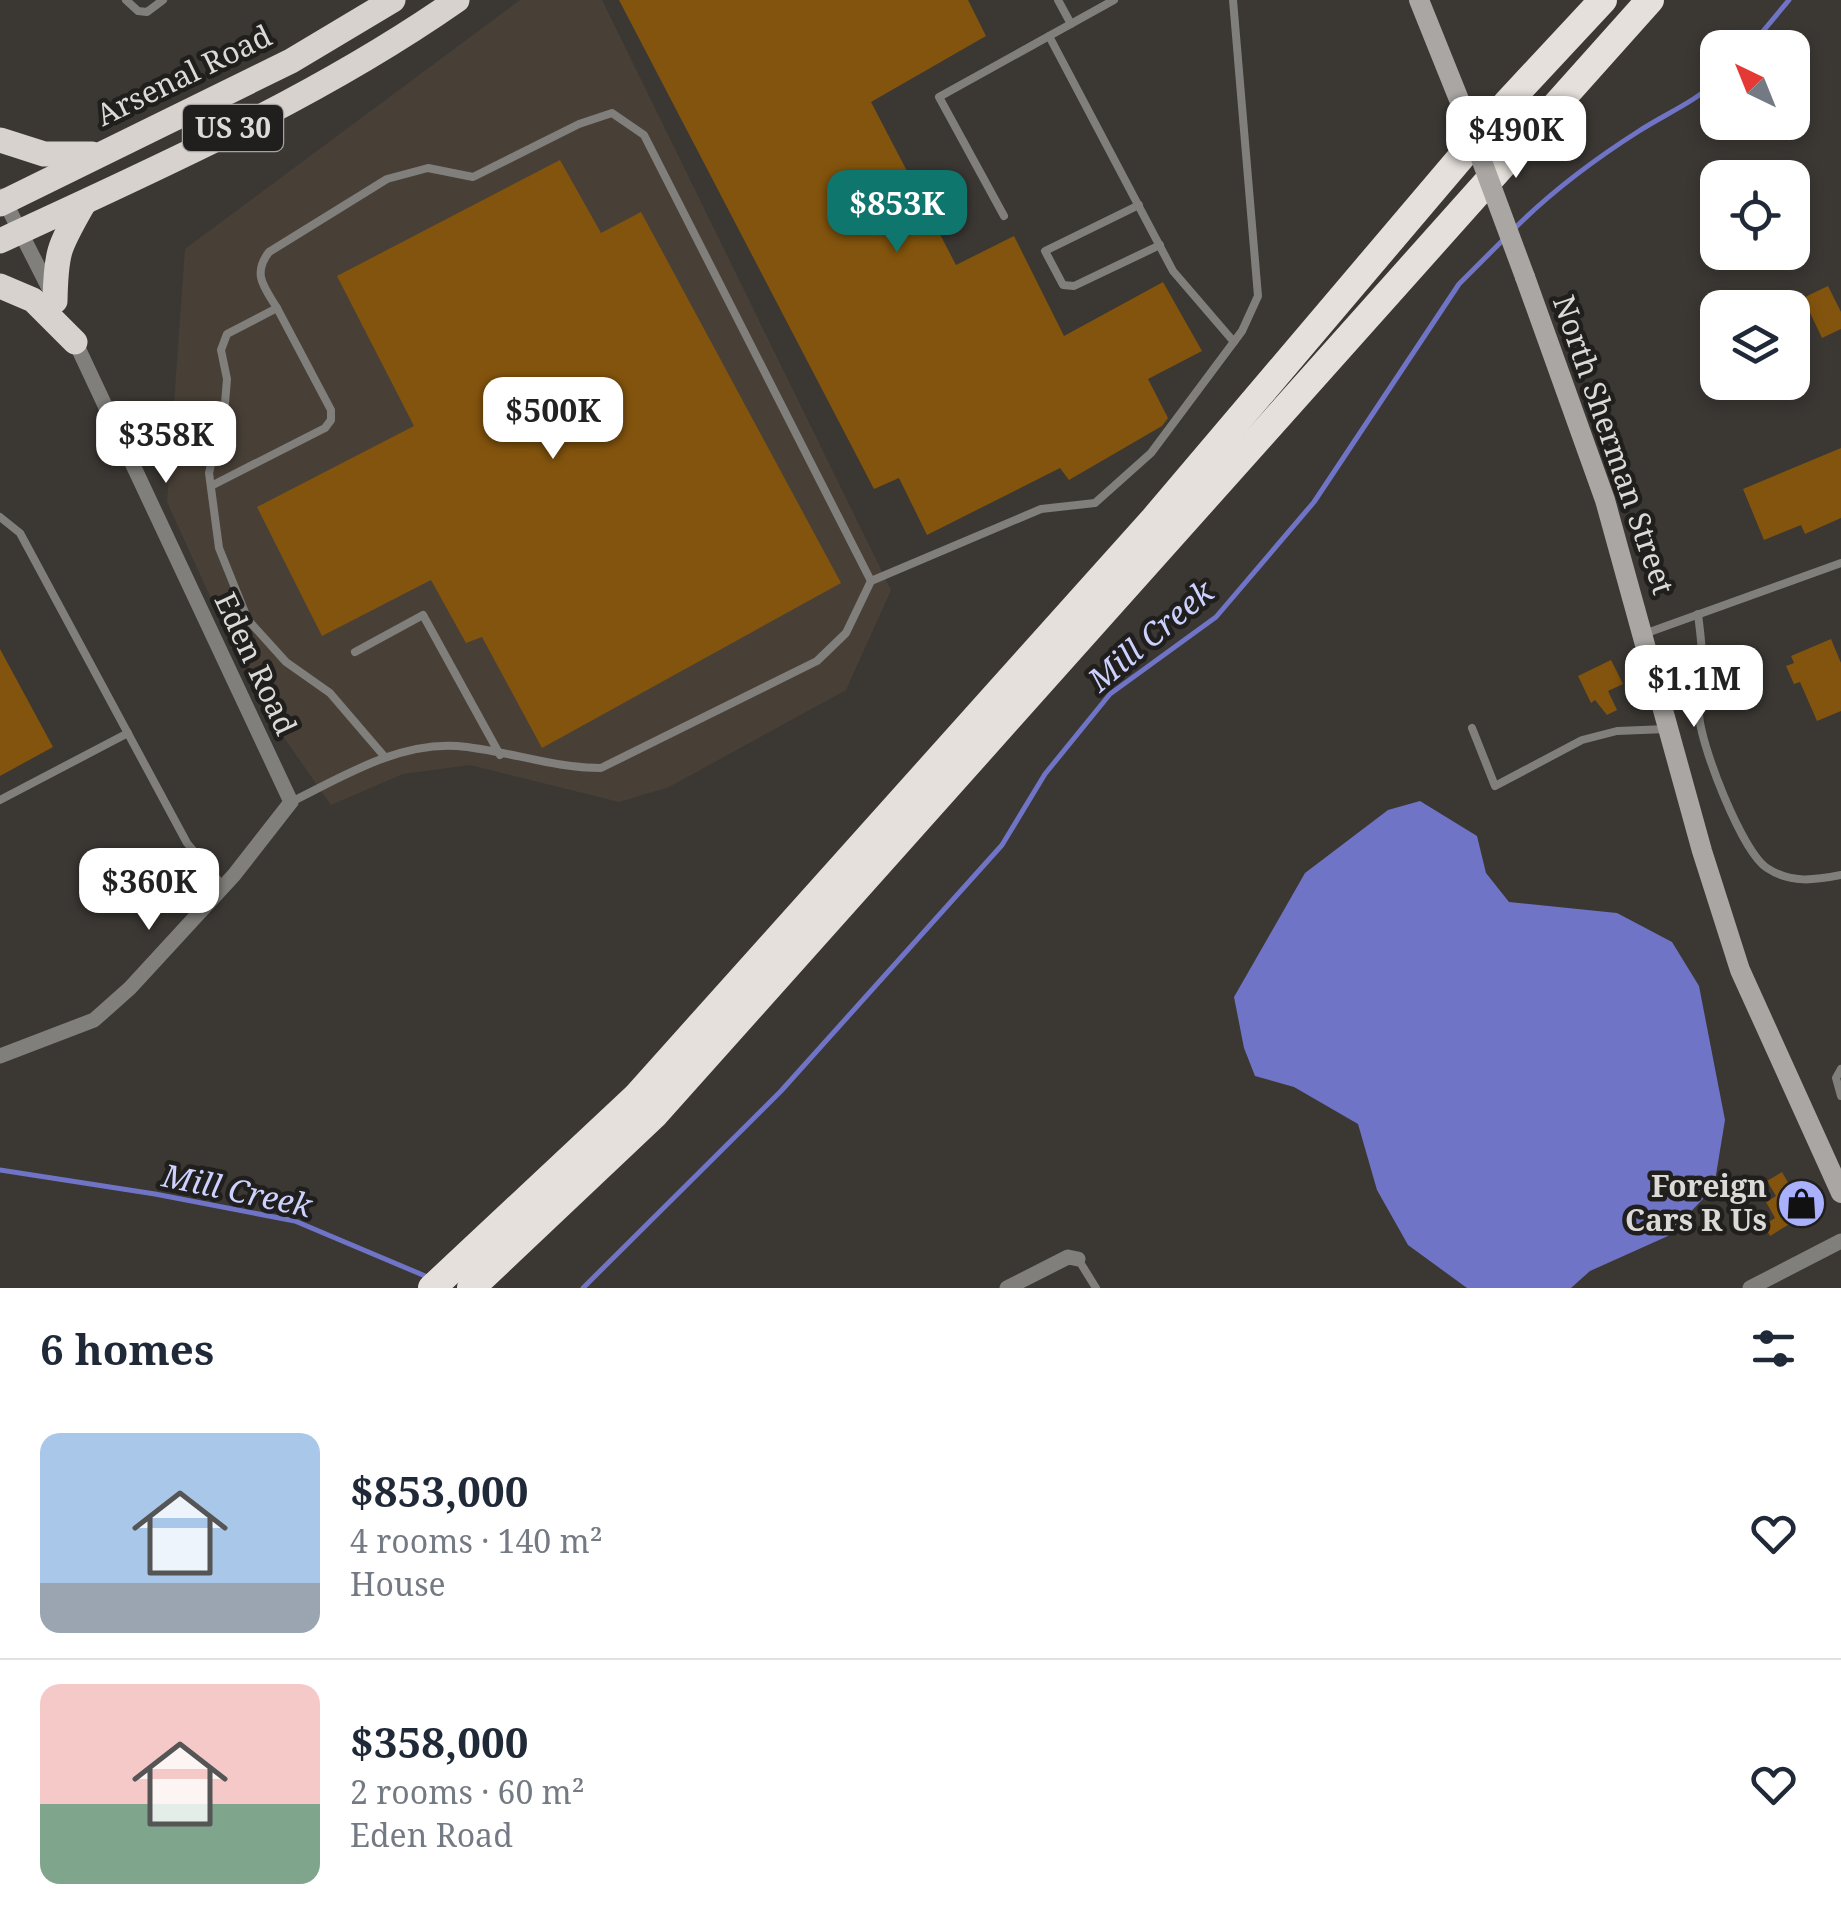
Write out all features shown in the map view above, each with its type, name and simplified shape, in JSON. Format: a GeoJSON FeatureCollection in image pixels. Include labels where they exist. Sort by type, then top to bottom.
{"type":"FeatureCollection","features":[{"type":"Feature","properties":{"kind":"highway","name":"Arsenal Road"},"geometry":{"type":"LineString","coordinates":[[2,200],[290,61],[393,0]]}},
{"type":"Feature","properties":{"kind":"highway","name":"US 30"},"geometry":{"type":"LineString","coordinates":[[10,236],[311,90],[457,0]]}},
{"type":"Feature","properties":{"kind":"highway"},"geometry":{"type":"LineString","coordinates":[[473,1274],[1154,518],[1507,103],[1603,0]]}},
{"type":"Feature","properties":{"kind":"highway"},"geometry":{"type":"LineString","coordinates":[[432,1288],[473,1274],[655,1114],[1650,0]]}},
{"type":"Feature","properties":{"kind":"highway"},"geometry":{"type":"LineString","coordinates":[[0,140],[44,154],[97,154]]}},
{"type":"Feature","properties":{"kind":"highway"},"geometry":{"type":"LineString","coordinates":[[55,301],[56,259],[62,238],[84,203]]}},
{"type":"Feature","properties":{"kind":"highway"},"geometry":{"type":"LineString","coordinates":[[0,286],[33,300],[75,342]]}},
{"type":"Feature","properties":{"kind":"main road","name":"North Sherman Street"},"geometry":{"type":"LineString","coordinates":[[1419,0],[1606,500],[1668,729],[1740,970],[1841,1193]]}},
{"type":"Feature","properties":{"kind":"street","name":"Eden Road"},"geometry":{"type":"LineString","coordinates":[[2,200],[10,236],[55,301],[291,802]]}},
{"type":"Feature","properties":{"kind":"street"},"geometry":{"type":"LineString","coordinates":[[0,1056],[94,1020],[130,988],[223,886],[291,802]]}},
{"type":"Feature","properties":{"kind":"street"},"geometry":{"type":"LineString","coordinates":[[1750,1288],[1841,1242]]}},
{"type":"Feature","properties":{"kind":"street"},"geometry":{"type":"LineString","coordinates":[[1006,1288],[1068,1257],[1078,1259]]}},
{"type":"Feature","properties":{"kind":"lane"},"geometry":{"type":"LineString","coordinates":[[126,0],[147,12],[163,0]]}},
{"type":"Feature","properties":{"kind":"lane"},"geometry":{"type":"LineString","coordinates":[[1058,0],[1070,24]]}},
{"type":"Feature","properties":{"kind":"lane"},"geometry":{"type":"LineString","coordinates":[[1004,216],[939,97],[1114,0]]}},
{"type":"Feature","properties":{"kind":"lane"},"geometry":{"type":"LineString","coordinates":[[291,802],[384,756],[454,746],[571,768],[601,768],[817,661],[846,633],[872,582],[1040,509],[1096,503],[1151,453],[1234,342],[1258,296],[1233,0]]}},
{"type":"Feature","properties":{"kind":"lane"},"geometry":{"type":"LineString","coordinates":[[1048,36],[1173,271],[1234,342]]}},
{"type":"Feature","properties":{"kind":"lane"},"geometry":{"type":"LineString","coordinates":[[211,486],[324,428],[331,420],[331,410],[259,277],[260,264],[270,252],[386,179],[428,168],[473,176],[579,124],[612,113],[644,134],[872,582]]}},
{"type":"Feature","properties":{"kind":"lane"},"geometry":{"type":"LineString","coordinates":[[1138,205],[1045,251],[1063,284],[1074,286],[1160,245]]}},
{"type":"Feature","properties":{"kind":"lane"},"geometry":{"type":"LineString","coordinates":[[277,308],[228,334],[221,350],[227,380],[209,473],[219,548],[248,620],[286,662],[330,693],[384,756]]}},
{"type":"Feature","properties":{"kind":"lane"},"geometry":{"type":"LineString","coordinates":[[121,441],[139,434],[216,441]]}},
{"type":"Feature","properties":{"kind":"lane"},"geometry":{"type":"LineString","coordinates":[[0,517],[20,533],[187,843],[223,886]]}},
{"type":"Feature","properties":{"kind":"lane"},"geometry":{"type":"LineString","coordinates":[[1644,634],[1841,563]]}},
{"type":"Feature","properties":{"kind":"lane"},"geometry":{"type":"LineString","coordinates":[[355,652],[423,614],[500,754]]}},
{"type":"Feature","properties":{"kind":"lane"},"geometry":{"type":"LineString","coordinates":[[1698,614],[1702,664],[1698,715],[1743,838],[1765,867],[1783,875],[1808,882],[1841,875]]}},
{"type":"Feature","properties":{"kind":"lane"},"geometry":{"type":"LineString","coordinates":[[1472,728],[1495,786],[1582,740],[1616,731],[1668,729]]}},
{"type":"Feature","properties":{"kind":"lane"},"geometry":{"type":"LineString","coordinates":[[0,800],[128,733]]}},
{"type":"Feature","properties":{"kind":"lane"},"geometry":{"type":"LineString","coordinates":[[1841,1069],[1836,1078],[1841,1096]]}},
{"type":"Feature","properties":{"kind":"lane"},"geometry":{"type":"LineString","coordinates":[[1078,1259],[1096,1288]]}},
{"type":"Feature","properties":{"kind":"shaded area"},"geometry":{"type":"Polygon","coordinates":[[[520,0],[602,0],[891,590],[846,690],[669,787],[619,802],[470,765],[403,774],[331,805],[257,699],[167,502],[185,249],[520,0]]]}},
{"type":"Feature","properties":{"kind":"water"},"geometry":{"type":"Polygon","coordinates":[[[1420,801],[1477,836],[1486,873],[1509,902],[1617,913],[1672,942],[1699,986],[1725,1120],[1714,1187],[1668,1236],[1590,1271],[1571,1288],[1467,1288],[1408,1245],[1377,1190],[1358,1124],[1294,1087],[1255,1076],[1244,1048],[1234,997],[1305,873],[1388,810],[1420,801]]]}},
{"type":"Feature","properties":{"kind":"building"},"geometry":{"type":"Polygon","coordinates":[[[619,0],[968,0],[986,36],[871,102],[956,265],[1014,236],[1064,336],[1163,282],[1202,351],[1148,379],[1168,418],[1162,426],[1069,480],[1060,468],[927,535],[899,478],[874,489],[619,0]]]}},
{"type":"Feature","properties":{"kind":"building"},"geometry":{"type":"Polygon","coordinates":[[[560,160],[601,233],[641,212],[841,583],[542,748],[482,637],[466,643],[431,580],[322,636],[257,507],[414,426],[337,276],[560,160]]]}},
{"type":"Feature","properties":{"kind":"building"},"geometry":{"type":"Polygon","coordinates":[[[1828,286],[1841,312],[1841,329],[1822,338],[1810,313],[1810,295],[1828,286]]]}},
{"type":"Feature","properties":{"kind":"building"},"geometry":{"type":"Polygon","coordinates":[[[1841,448],[1841,518],[1805,534],[1801,525],[1764,540],[1743,489],[1841,448]]]}},
{"type":"Feature","properties":{"kind":"building"},"geometry":{"type":"Polygon","coordinates":[[[1831,639],[1841,663],[1841,711],[1817,721],[1800,682],[1794,684],[1786,666],[1794,663],[1791,656],[1831,639]]]}},
{"type":"Feature","properties":{"kind":"building"},"geometry":{"type":"Polygon","coordinates":[[[0,649],[53,747],[0,776],[0,649]]]}},
{"type":"Feature","properties":{"kind":"building"},"geometry":{"type":"Polygon","coordinates":[[[1611,660],[1623,684],[1608,691],[1617,710],[1607,715],[1595,700],[1591,703],[1578,676],[1611,660]]]}},
{"type":"Feature","properties":{"kind":"building"},"geometry":{"type":"Polygon","coordinates":[[[1782,1172],[1806,1214],[1770,1236],[1764,1225],[1775,1218],[1766,1202],[1776,1196],[1767,1181],[1782,1172]]]}},
{"type":"Feature","properties":{"kind":"waterway","name":"Mill Creek"},"geometry":{"type":"LineString","coordinates":[[1764,30],[1789,0]]}},
{"type":"Feature","properties":{"kind":"waterway","name":"Mill Creek"},"geometry":{"type":"LineString","coordinates":[[1515,228],[1590,164],[1700,95]]}},
{"type":"Feature","properties":{"kind":"waterway","name":"Mill Creek"},"geometry":{"type":"LineString","coordinates":[[583,1288],[781,1091],[1002,845],[1045,774],[1110,694],[1216,617],[1314,502],[1459,284],[1504,239]]}},
{"type":"Feature","properties":{"kind":"waterway","name":"Mill Creek"},"geometry":{"type":"LineString","coordinates":[[0,1170],[295,1221],[430,1278]]}},
{"type":"Feature","properties":{"kind":"place","name":"Foreign Cars R Us"},"geometry":{"type":"Point","coordinates":[1802,1204]}}]}
